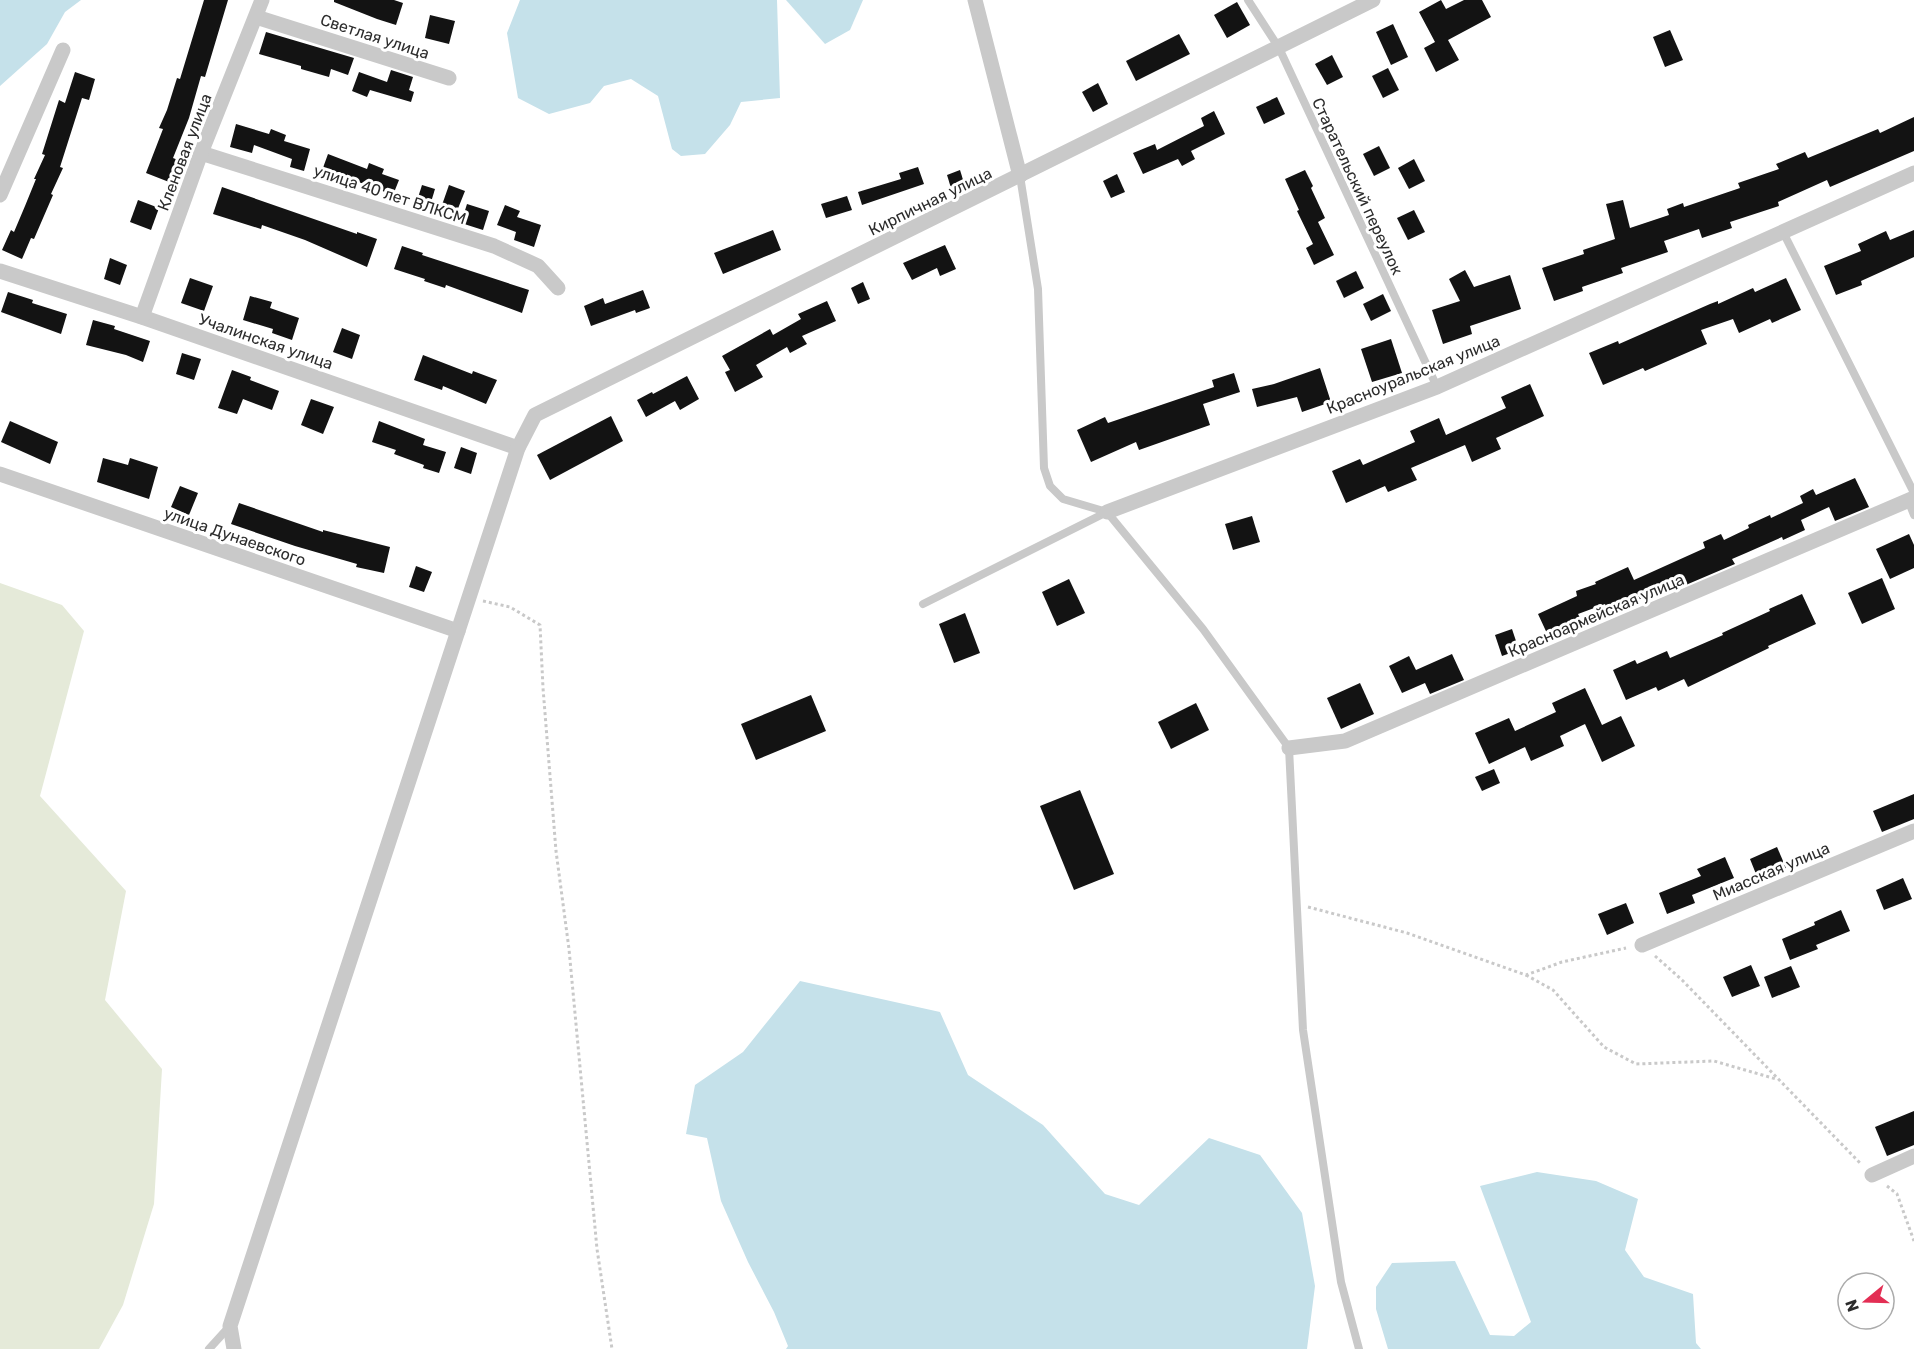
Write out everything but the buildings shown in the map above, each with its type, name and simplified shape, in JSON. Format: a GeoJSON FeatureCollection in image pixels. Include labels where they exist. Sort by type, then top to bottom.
{"type":"FeatureCollection","features":[{"type":"Feature","properties":{"kind":"street","name":"Кленовая улица"},"geometry":{"type":"LineString","coordinates":[[142,317],[201,153],[262,0]]}},
{"type":"Feature","properties":{"kind":"street"},"geometry":{"type":"LineString","coordinates":[[975,0],[1020,176]]}},
{"type":"Feature","properties":{"kind":"street","name":"Кирпичная улица"},"geometry":{"type":"LineString","coordinates":[[230,1326],[518,448],[535,416],[1373,0]]}},
{"type":"Feature","properties":{"kind":"street","name":"Светлая улица"},"geometry":{"type":"LineString","coordinates":[[256,17],[449,78]]}},
{"type":"Feature","properties":{"kind":"street"},"geometry":{"type":"LineString","coordinates":[[0,195],[63,50]]}},
{"type":"Feature","properties":{"kind":"street","name":"улица 40 лет ВЛКСМ"},"geometry":{"type":"LineString","coordinates":[[201,153],[494,246],[538,266],[558,288]]}},
{"type":"Feature","properties":{"kind":"street","name":"Красноуральская улица"},"geometry":{"type":"LineString","coordinates":[[1107,512],[1437,387],[1914,173]]}},
{"type":"Feature","properties":{"kind":"street","name":"Учалинская улица"},"geometry":{"type":"LineString","coordinates":[[0,271],[142,317],[518,448]]}},
{"type":"Feature","properties":{"kind":"street","name":"улица Дунаевского"},"geometry":{"type":"LineString","coordinates":[[0,474],[458,631]]}},
{"type":"Feature","properties":{"kind":"street","name":"Красноармейская улица"},"geometry":{"type":"LineString","coordinates":[[1289,748],[1345,741],[1912,497]]}},
{"type":"Feature","properties":{"kind":"street","name":"Миасская улица"},"geometry":{"type":"LineString","coordinates":[[1642,945],[1914,831]]}},
{"type":"Feature","properties":{"kind":"street"},"geometry":{"type":"LineString","coordinates":[[1872,1175],[1914,1156]]}},
{"type":"Feature","properties":{"kind":"street"},"geometry":{"type":"LineString","coordinates":[[230,1326],[234,1349]]}},
{"type":"Feature","properties":{"kind":"lane","name":"Старательский переулок"},"geometry":{"type":"LineString","coordinates":[[1248,0],[1279,48],[1437,387]]}},
{"type":"Feature","properties":{"kind":"lane"},"geometry":{"type":"LineString","coordinates":[[1020,176],[1038,289],[1044,468],[1050,486],[1063,500],[1107,512],[1203,629],[1289,748],[1303,1030],[1341,1282],[1359,1349]]}},
{"type":"Feature","properties":{"kind":"lane"},"geometry":{"type":"LineString","coordinates":[[1783,232],[1912,497],[1914,515]]}},
{"type":"Feature","properties":{"kind":"lane","name":"Красноуральская улица"},"geometry":{"type":"LineString","coordinates":[[923,603],[1107,512]]}},
{"type":"Feature","properties":{"kind":"lane"},"geometry":{"type":"LineString","coordinates":[[209,1349],[230,1326]]}},
{"type":"Feature","properties":{"kind":"path"},"geometry":{"type":"LineString","coordinates":[[469,598],[510,607],[540,625],[556,851],[568,949],[597,1249],[612,1349]]}},
{"type":"Feature","properties":{"kind":"path"},"geometry":{"type":"LineString","coordinates":[[1297,905],[1407,933],[1526,975],[1553,990],[1604,1047],[1636,1064],[1714,1061],[1778,1079]]}},
{"type":"Feature","properties":{"kind":"path"},"geometry":{"type":"LineString","coordinates":[[1526,975],[1562,962],[1642,945],[1682,980],[1872,1175],[1897,1194],[1914,1241]]}},
{"type":"Feature","properties":{"kind":"green space"},"geometry":{"type":"Polygon","coordinates":[[[0,583],[62,605],[84,631],[40,796],[126,891],[105,1000],[162,1069],[154,1204],[123,1305],[99,1349],[0,1349],[0,583]]]}},
{"type":"Feature","properties":{"kind":"water"},"geometry":{"type":"Polygon","coordinates":[[[0,0],[81,0],[65,12],[47,44],[0,86],[0,0]]]}},
{"type":"Feature","properties":{"kind":"water"},"geometry":{"type":"Polygon","coordinates":[[[520,0],[777,0],[780,98],[741,102],[730,125],[705,154],[681,156],[672,149],[658,96],[631,79],[604,86],[590,103],[549,114],[518,98],[507,33],[520,0]]]}},
{"type":"Feature","properties":{"kind":"water"},"geometry":{"type":"Polygon","coordinates":[[[786,0],[863,0],[850,30],[825,44],[786,0]]]}},
{"type":"Feature","properties":{"kind":"water"},"geometry":{"type":"Polygon","coordinates":[[[800,981],[940,1012],[968,1075],[1043,1125],[1105,1194],[1139,1205],[1209,1138],[1260,1155],[1302,1213],[1315,1286],[1307,1349],[786,1349],[788,1346],[774,1312],[748,1262],[721,1201],[707,1138],[686,1134],[695,1085],[743,1052],[800,981]]]}},
{"type":"Feature","properties":{"kind":"water"},"geometry":{"type":"Polygon","coordinates":[[[1537,1172],[1596,1181],[1638,1199],[1625,1250],[1644,1277],[1693,1294],[1696,1343],[1701,1349],[1388,1349],[1376,1309],[1376,1287],[1392,1263],[1455,1261],[1490,1335],[1514,1336],[1531,1322],[1480,1186],[1537,1172]]]}}]}
